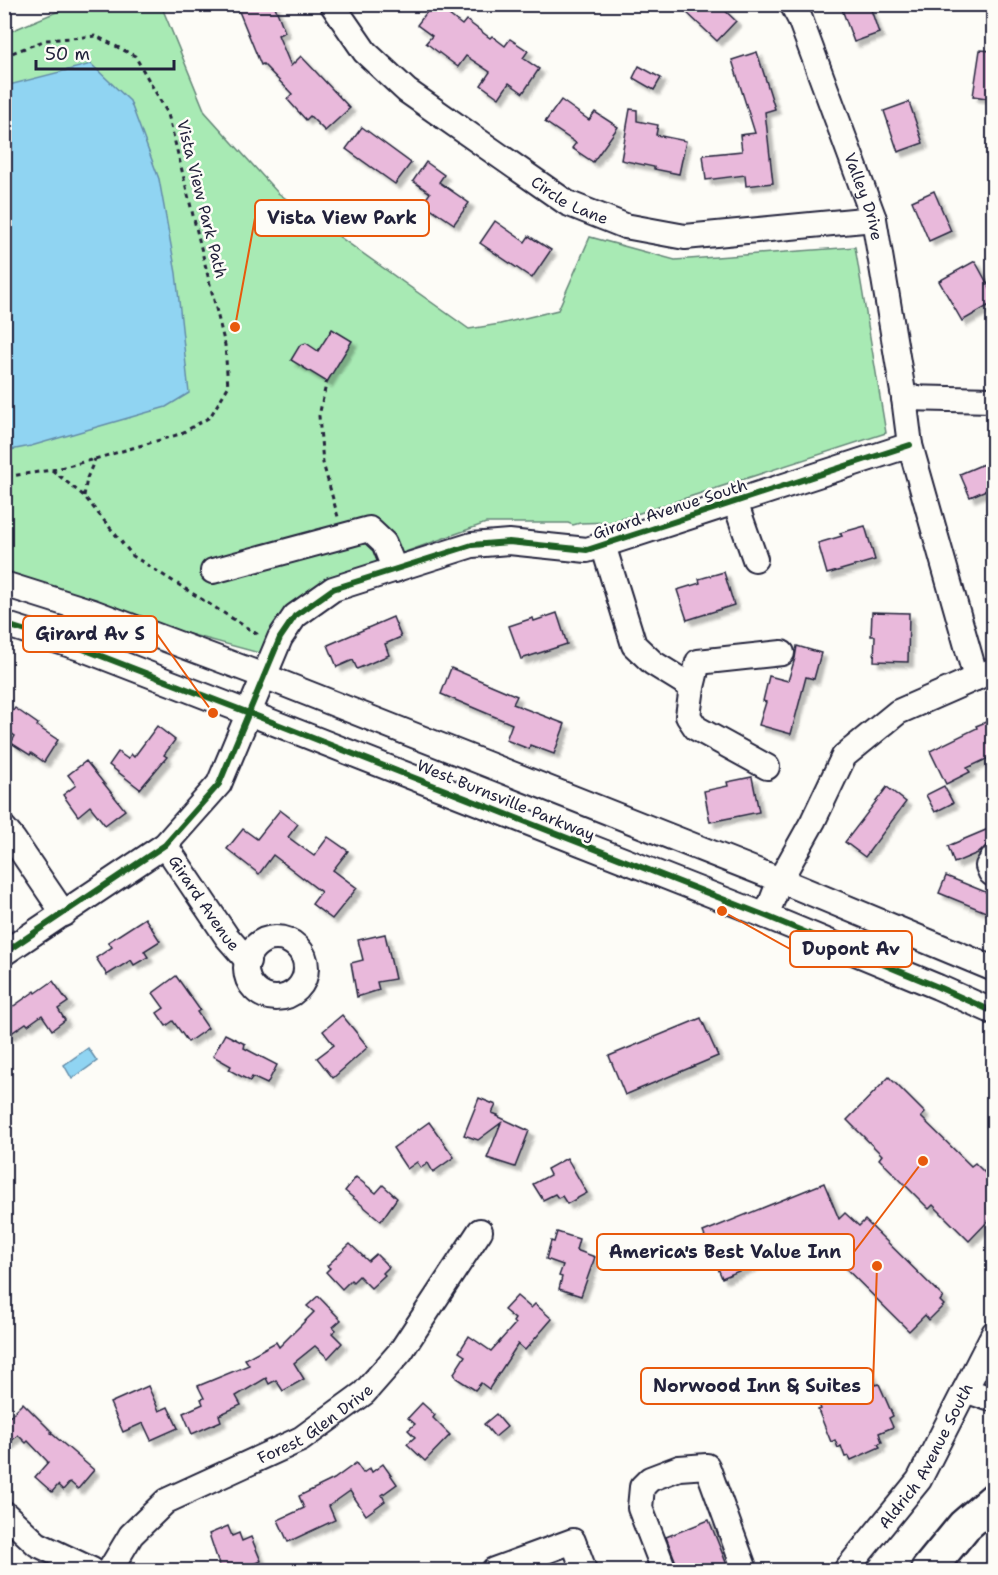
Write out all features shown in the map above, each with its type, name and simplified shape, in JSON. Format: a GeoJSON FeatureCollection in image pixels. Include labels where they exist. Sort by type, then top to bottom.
{"type":"FeatureCollection","features":[{"type":"Feature","properties":{"kind":"highway"},"geometry":{"type":"LineString","coordinates":[[928,1570],[964,1526],[993,1500]]}},
{"type":"Feature","properties":{"kind":"street","name":"Circle Lane"},"geometry":{"type":"LineString","coordinates":[[332,4],[365,52],[407,91],[567,203],[625,226],[685,237],[874,219]]}},
{"type":"Feature","properties":{"kind":"street","name":"Valley Drive"},"geometry":{"type":"LineString","coordinates":[[792,4],[800,19],[874,219],[910,445],[985,674]]}},
{"type":"Feature","properties":{"kind":"street"},"geometry":{"type":"LineString","coordinates":[[904,398],[993,400]]}},
{"type":"Feature","properties":{"kind":"street","name":"Girard Avenue South"},"geometry":{"type":"LineString","coordinates":[[4,953],[165,845],[219,784],[280,638],[295,616],[333,589],[472,545],[509,542],[587,550],[910,445]]}},
{"type":"Feature","properties":{"kind":"street"},"geometry":{"type":"LineString","coordinates":[[735,502],[755,560]]}},
{"type":"Feature","properties":{"kind":"street"},"geometry":{"type":"LineString","coordinates":[[213,571],[369,529],[384,543],[395,570]]}},
{"type":"Feature","properties":{"kind":"street"},"geometry":{"type":"LineString","coordinates":[[603,545],[634,645],[653,663],[692,687]]}},
{"type":"Feature","properties":{"kind":"street","name":"West Burnsville Parkway"},"geometry":{"type":"LineString","coordinates":[[4,584],[93,612],[264,676],[780,880],[993,969]]}},
{"type":"Feature","properties":{"kind":"street","name":"West Burnsville Parkway"},"geometry":{"type":"LineString","coordinates":[[4,624],[83,649],[249,713],[766,916],[993,1012]]}},
{"type":"Feature","properties":{"kind":"street"},"geometry":{"type":"LineString","coordinates":[[767,767],[696,728],[688,716],[698,662],[782,653]]}},
{"type":"Feature","properties":{"kind":"street"},"geometry":{"type":"LineString","coordinates":[[766,916],[780,880],[813,821],[844,756],[898,712],[985,674]]}},
{"type":"Feature","properties":{"kind":"street"},"geometry":{"type":"LineString","coordinates":[[4,828],[14,839],[64,914]]}},
{"type":"Feature","properties":{"kind":"street","name":"Girard Avenue"},"geometry":{"type":"LineString","coordinates":[[165,845],[227,937],[248,961]]}},
{"type":"Feature","properties":{"kind":"street"},"geometry":{"type":"LineString","coordinates":[[993,857],[988,866],[993,875]]}},
{"type":"Feature","properties":{"kind":"street","name":"Forest Glen Drive"},"geometry":{"type":"LineString","coordinates":[[110,1570],[131,1535],[166,1501],[301,1439],[364,1393],[401,1351],[480,1231]]}},
{"type":"Feature","properties":{"kind":"street","name":"Aldrich Avenue South"},"geometry":{"type":"LineString","coordinates":[[846,1570],[919,1480],[993,1333]]}},
{"type":"Feature","properties":{"kind":"street"},"geometry":{"type":"LineString","coordinates":[[965,1390],[988,1398],[993,1397]]}},
{"type":"Feature","properties":{"kind":"street"},"geometry":{"type":"LineString","coordinates":[[664,1570],[640,1508],[642,1487],[650,1479],[679,1468],[706,1466],[745,1570]]}},
{"type":"Feature","properties":{"kind":"street"},"geometry":{"type":"LineString","coordinates":[[4,1513],[37,1544],[92,1570]]}},
{"type":"Feature","properties":{"kind":"street"},"geometry":{"type":"LineString","coordinates":[[494,1570],[573,1541],[584,1570]]}},
{"type":"Feature","properties":{"kind":"path"},"geometry":{"type":"LineString","coordinates":[[327,380],[319,416],[323,464],[344,536]]}},
{"type":"Feature","properties":{"kind":"path"},"geometry":{"type":"LineString","coordinates":[[84,496],[87,478],[95,459]]}},
{"type":"Feature","properties":{"kind":"path"},"geometry":{"type":"LineString","coordinates":[[52,470],[84,496],[134,556],[257,634],[257,640]]}},
{"type":"Feature","properties":{"kind":"green space"},"geometry":{"type":"Polygon","coordinates":[[[73,5],[161,5],[205,112],[278,193],[469,329],[558,310],[590,237],[675,260],[855,247],[886,433],[612,522],[573,525],[568,523],[486,523],[330,579],[263,654],[5,584],[4,34],[73,5]]]}},
{"type":"Feature","properties":{"kind":"water"},"geometry":{"type":"Polygon","coordinates":[[[91,64],[130,101],[159,179],[176,273],[189,393],[166,407],[31,446],[5,451],[5,86],[91,64]]]}},
{"type":"Feature","properties":{"kind":"water"},"geometry":{"type":"Polygon","coordinates":[[[88,1048],[97,1061],[72,1079],[64,1065],[88,1048]]]}},
{"type":"Feature","properties":{"kind":"building"},"geometry":{"type":"Polygon","coordinates":[[[236,4],[274,4],[285,32],[278,35],[291,66],[301,56],[350,108],[325,131],[310,116],[306,120],[287,99],[292,94],[263,64],[261,65],[236,4]]]}},
{"type":"Feature","properties":{"kind":"building"},"geometry":{"type":"Polygon","coordinates":[[[433,4],[462,25],[466,20],[505,46],[510,39],[528,51],[523,58],[539,69],[523,93],[509,83],[499,98],[481,85],[490,72],[466,56],[458,67],[426,43],[432,36],[417,25],[433,4]]]}},
{"type":"Feature","properties":{"kind":"building"},"geometry":{"type":"Polygon","coordinates":[[[693,4],[718,4],[736,21],[717,41],[686,12],[693,4]]]}},
{"type":"Feature","properties":{"kind":"building"},"geometry":{"type":"Polygon","coordinates":[[[840,4],[869,4],[879,33],[854,42],[840,4]]]}},
{"type":"Feature","properties":{"kind":"building"},"geometry":{"type":"Polygon","coordinates":[[[980,50],[993,51],[993,99],[973,96],[980,50]]]}},
{"type":"Feature","properties":{"kind":"building"},"geometry":{"type":"Polygon","coordinates":[[[757,52],[775,109],[765,112],[773,183],[746,186],[745,175],[706,180],[703,155],[742,151],[740,135],[755,133],[732,60],[757,52]]]}},
{"type":"Feature","properties":{"kind":"building"},"geometry":{"type":"Polygon","coordinates":[[[639,66],[661,78],[654,90],[633,78],[639,66]]]}},
{"type":"Feature","properties":{"kind":"building"},"geometry":{"type":"Polygon","coordinates":[[[561,100],[589,120],[595,112],[618,127],[593,162],[572,148],[576,143],[545,122],[561,100]]]}},
{"type":"Feature","properties":{"kind":"building"},"geometry":{"type":"Polygon","coordinates":[[[909,102],[923,143],[898,152],[884,111],[909,102]]]}},
{"type":"Feature","properties":{"kind":"building"},"geometry":{"type":"Polygon","coordinates":[[[630,109],[637,110],[637,121],[658,125],[656,135],[686,141],[679,174],[621,160],[630,109]]]}},
{"type":"Feature","properties":{"kind":"building"},"geometry":{"type":"Polygon","coordinates":[[[362,127],[411,163],[395,184],[346,149],[362,127]]]}},
{"type":"Feature","properties":{"kind":"building"},"geometry":{"type":"Polygon","coordinates":[[[426,162],[444,175],[439,182],[469,203],[454,224],[423,203],[430,193],[413,181],[426,162]]]}},
{"type":"Feature","properties":{"kind":"building"},"geometry":{"type":"Polygon","coordinates":[[[934,191],[951,231],[929,241],[912,201],[934,191]]]}},
{"type":"Feature","properties":{"kind":"building"},"geometry":{"type":"Polygon","coordinates":[[[495,221],[525,242],[529,236],[551,250],[532,278],[480,243],[495,221]]]}},
{"type":"Feature","properties":{"kind":"building"},"geometry":{"type":"Polygon","coordinates":[[[975,261],[993,294],[993,303],[962,321],[939,281],[975,261]]]}},
{"type":"Feature","properties":{"kind":"building"},"geometry":{"type":"Polygon","coordinates":[[[332,329],[352,341],[327,382],[291,360],[300,345],[306,343],[318,351],[332,329]]]}},
{"type":"Feature","properties":{"kind":"building"},"geometry":{"type":"Polygon","coordinates":[[[993,460],[993,487],[970,497],[960,474],[993,460]]]}},
{"type":"Feature","properties":{"kind":"building"},"geometry":{"type":"Polygon","coordinates":[[[865,526],[875,560],[827,574],[818,543],[842,536],[840,533],[865,526]]]}},
{"type":"Feature","properties":{"kind":"building"},"geometry":{"type":"Polygon","coordinates":[[[724,572],[734,605],[687,620],[677,590],[700,583],[699,579],[724,572]]]}},
{"type":"Feature","properties":{"kind":"building"},"geometry":{"type":"Polygon","coordinates":[[[872,612],[909,613],[908,662],[874,661],[875,636],[871,636],[872,612]]]}},
{"type":"Feature","properties":{"kind":"building"},"geometry":{"type":"Polygon","coordinates":[[[557,613],[567,644],[521,659],[509,626],[557,613]]]}},
{"type":"Feature","properties":{"kind":"building"},"geometry":{"type":"Polygon","coordinates":[[[393,617],[401,637],[385,644],[389,655],[357,669],[353,660],[337,667],[328,645],[393,617]]]}},
{"type":"Feature","properties":{"kind":"building"},"geometry":{"type":"Polygon","coordinates":[[[797,646],[821,653],[814,679],[806,677],[791,734],[759,725],[766,702],[763,701],[769,676],[788,681],[797,646]]]}},
{"type":"Feature","properties":{"kind":"building"},"geometry":{"type":"Polygon","coordinates":[[[451,668],[517,696],[513,704],[565,724],[554,754],[530,745],[529,749],[506,740],[512,724],[441,694],[451,668]]]}},
{"type":"Feature","properties":{"kind":"building"},"geometry":{"type":"Polygon","coordinates":[[[15,708],[58,740],[44,762],[11,743],[15,736],[4,728],[4,723],[15,708]]]}},
{"type":"Feature","properties":{"kind":"building"},"geometry":{"type":"Polygon","coordinates":[[[993,719],[993,756],[967,768],[970,772],[946,784],[930,751],[993,719]]]}},
{"type":"Feature","properties":{"kind":"building"},"geometry":{"type":"Polygon","coordinates":[[[157,726],[175,740],[164,755],[167,757],[140,789],[109,765],[118,752],[128,759],[131,754],[134,757],[157,726]]]}},
{"type":"Feature","properties":{"kind":"building"},"geometry":{"type":"Polygon","coordinates":[[[86,761],[125,810],[105,825],[90,806],[78,816],[63,795],[76,785],[68,775],[86,761]]]}},
{"type":"Feature","properties":{"kind":"building"},"geometry":{"type":"Polygon","coordinates":[[[752,777],[759,812],[710,822],[704,791],[728,786],[727,782],[752,777]]]}},
{"type":"Feature","properties":{"kind":"building"},"geometry":{"type":"Polygon","coordinates":[[[944,786],[953,803],[935,812],[926,795],[944,786]]]}},
{"type":"Feature","properties":{"kind":"building"},"geometry":{"type":"Polygon","coordinates":[[[887,787],[906,802],[865,857],[845,842],[887,787]]]}},
{"type":"Feature","properties":{"kind":"building"},"geometry":{"type":"Polygon","coordinates":[[[280,810],[298,824],[288,837],[314,856],[328,837],[348,851],[333,870],[357,888],[332,919],[312,904],[321,892],[273,855],[259,874],[227,849],[243,829],[257,839],[280,810]]]}},
{"type":"Feature","properties":{"kind":"building"},"geometry":{"type":"Polygon","coordinates":[[[993,827],[993,843],[980,852],[954,863],[948,846],[993,827]]]}},
{"type":"Feature","properties":{"kind":"building"},"geometry":{"type":"Polygon","coordinates":[[[946,876],[993,895],[993,915],[939,893],[946,876]]]}},
{"type":"Feature","properties":{"kind":"building"},"geometry":{"type":"Polygon","coordinates":[[[145,918],[160,941],[144,951],[148,957],[134,965],[131,960],[107,975],[96,958],[112,947],[108,942],[145,918]]]}},
{"type":"Feature","properties":{"kind":"building"},"geometry":{"type":"Polygon","coordinates":[[[385,934],[395,979],[377,982],[379,990],[357,997],[351,963],[363,960],[358,940],[385,934]]]}},
{"type":"Feature","properties":{"kind":"building"},"geometry":{"type":"Polygon","coordinates":[[[176,976],[200,1010],[197,1012],[208,1028],[188,1042],[173,1021],[166,1026],[157,1013],[164,1008],[153,993],[176,976]]]}},
{"type":"Feature","properties":{"kind":"building"},"geometry":{"type":"Polygon","coordinates":[[[53,981],[68,1002],[58,1009],[65,1020],[52,1030],[42,1015],[4,1038],[4,1013],[53,981]]]}},
{"type":"Feature","properties":{"kind":"building"},"geometry":{"type":"Polygon","coordinates":[[[342,1015],[368,1047],[333,1078],[317,1058],[334,1045],[323,1031],[342,1015]]]}},
{"type":"Feature","properties":{"kind":"building"},"geometry":{"type":"Polygon","coordinates":[[[701,1018],[718,1056],[625,1095],[609,1056],[701,1018]]]}},
{"type":"Feature","properties":{"kind":"building"},"geometry":{"type":"Polygon","coordinates":[[[225,1034],[245,1044],[244,1048],[277,1065],[267,1084],[252,1077],[250,1081],[229,1070],[231,1066],[213,1056],[225,1034]]]}},
{"type":"Feature","properties":{"kind":"building"},"geometry":{"type":"Polygon","coordinates":[[[889,1077],[925,1113],[921,1117],[971,1166],[975,1163],[993,1181],[993,1216],[969,1241],[933,1205],[929,1209],[879,1159],[882,1155],[847,1120],[889,1077]]]}},
{"type":"Feature","properties":{"kind":"building"},"geometry":{"type":"Polygon","coordinates":[[[479,1098],[496,1105],[492,1113],[529,1131],[515,1167],[487,1158],[501,1123],[478,1140],[464,1135],[479,1098]]]}},
{"type":"Feature","properties":{"kind":"building"},"geometry":{"type":"Polygon","coordinates":[[[429,1122],[454,1157],[433,1172],[428,1163],[421,1168],[417,1162],[407,1169],[393,1148],[429,1122]]]}},
{"type":"Feature","properties":{"kind":"building"},"geometry":{"type":"Polygon","coordinates":[[[567,1158],[587,1193],[567,1204],[562,1196],[558,1198],[555,1194],[543,1200],[533,1184],[550,1175],[547,1169],[567,1158]]]}},
{"type":"Feature","properties":{"kind":"building"},"geometry":{"type":"Polygon","coordinates":[[[356,1177],[376,1193],[383,1185],[397,1198],[381,1221],[345,1191],[356,1177]]]}},
{"type":"Feature","properties":{"kind":"building"},"geometry":{"type":"Polygon","coordinates":[[[824,1183],[839,1219],[845,1213],[859,1226],[865,1220],[943,1297],[940,1301],[944,1305],[929,1320],[925,1315],[909,1331],[816,1239],[722,1278],[703,1232],[824,1183]]]}},
{"type":"Feature","properties":{"kind":"building"},"geometry":{"type":"Polygon","coordinates":[[[557,1232],[579,1239],[576,1250],[595,1257],[581,1296],[559,1289],[562,1277],[559,1276],[563,1265],[546,1259],[551,1241],[554,1242],[557,1232]]]}},
{"type":"Feature","properties":{"kind":"building"},"geometry":{"type":"Polygon","coordinates":[[[350,1244],[368,1261],[376,1254],[389,1267],[383,1273],[385,1275],[371,1288],[359,1276],[342,1289],[326,1272],[330,1268],[327,1266],[350,1244]]]}},
{"type":"Feature","properties":{"kind":"building"},"geometry":{"type":"Polygon","coordinates":[[[318,1296],[341,1320],[333,1327],[336,1330],[332,1333],[342,1343],[328,1358],[315,1346],[294,1363],[304,1379],[283,1391],[276,1380],[269,1384],[266,1378],[236,1396],[241,1405],[219,1415],[221,1421],[192,1434],[183,1413],[203,1404],[201,1399],[204,1398],[198,1386],[249,1365],[245,1359],[276,1342],[279,1347],[314,1312],[307,1306],[318,1296]]]}},
{"type":"Feature","properties":{"kind":"building"},"geometry":{"type":"Polygon","coordinates":[[[517,1296],[531,1308],[535,1304],[552,1319],[525,1350],[518,1344],[489,1389],[481,1383],[475,1390],[456,1378],[454,1373],[465,1356],[459,1352],[469,1336],[491,1351],[515,1324],[513,1322],[515,1319],[504,1310],[517,1296]]]}},
{"type":"Feature","properties":{"kind":"building"},"geometry":{"type":"Polygon","coordinates":[[[869,1368],[893,1416],[889,1418],[893,1427],[879,1433],[882,1442],[878,1444],[880,1447],[851,1460],[849,1456],[845,1457],[841,1446],[838,1448],[835,1440],[831,1442],[813,1391],[869,1368]]]}},
{"type":"Feature","properties":{"kind":"building"},"geometry":{"type":"Polygon","coordinates":[[[148,1386],[159,1411],[168,1407],[178,1428],[151,1440],[143,1423],[123,1432],[110,1403],[148,1386]]]}},
{"type":"Feature","properties":{"kind":"building"},"geometry":{"type":"Polygon","coordinates":[[[23,1403],[51,1433],[94,1470],[78,1489],[70,1482],[63,1490],[58,1485],[52,1492],[35,1477],[48,1462],[28,1441],[26,1443],[18,1435],[4,1448],[4,1422],[23,1403]]]}},
{"type":"Feature","properties":{"kind":"building"},"geometry":{"type":"Polygon","coordinates":[[[422,1403],[435,1415],[433,1418],[450,1435],[425,1461],[407,1444],[415,1437],[408,1430],[415,1424],[408,1418],[422,1403]]]}},
{"type":"Feature","properties":{"kind":"building"},"geometry":{"type":"Polygon","coordinates":[[[496,1414],[507,1427],[495,1437],[484,1424],[496,1414]]]}},
{"type":"Feature","properties":{"kind":"building"},"geometry":{"type":"Polygon","coordinates":[[[356,1463],[363,1473],[370,1468],[372,1472],[383,1464],[397,1484],[382,1495],[385,1501],[366,1515],[350,1491],[329,1506],[335,1520],[288,1542],[278,1520],[304,1508],[299,1496],[334,1479],[356,1463]]]}},
{"type":"Feature","properties":{"kind":"building"},"geometry":{"type":"Polygon","coordinates":[[[709,1520],[729,1570],[678,1570],[666,1537],[709,1520]]]}},
{"type":"Feature","properties":{"kind":"building"},"geometry":{"type":"Polygon","coordinates":[[[228,1526],[232,1536],[239,1533],[242,1541],[251,1537],[261,1561],[244,1569],[243,1566],[233,1570],[221,1570],[209,1534],[228,1526]]]}},
{"type":"Feature","properties":{"kind":"cycle path"},"geometry":{"type":"LineString","coordinates":[[4,953],[165,845],[219,784],[280,638],[295,616],[333,589],[472,545],[509,542],[587,550],[910,445]]}},
{"type":"Feature","properties":{"kind":"cycle path"},"geometry":{"type":"LineString","coordinates":[[4,624],[83,649],[249,713],[766,916],[994,1012]]}},
{"type":"Feature","properties":{"kind":"place","name":"Vista View Park"},"geometry":{"type":"Point","coordinates":[235,327]}},
{"type":"Feature","properties":{"kind":"place","name":"Girard Av S"},"geometry":{"type":"Point","coordinates":[213,713]}},
{"type":"Feature","properties":{"kind":"place","name":"Dupont Av"},"geometry":{"type":"Point","coordinates":[722,911]}},
{"type":"Feature","properties":{"kind":"place","name":"America's Best Value Inn"},"geometry":{"type":"Point","coordinates":[923,1161]}},
{"type":"Feature","properties":{"kind":"place","name":"Norwood Inn & Suites"},"geometry":{"type":"Point","coordinates":[877,1266]}}]}
